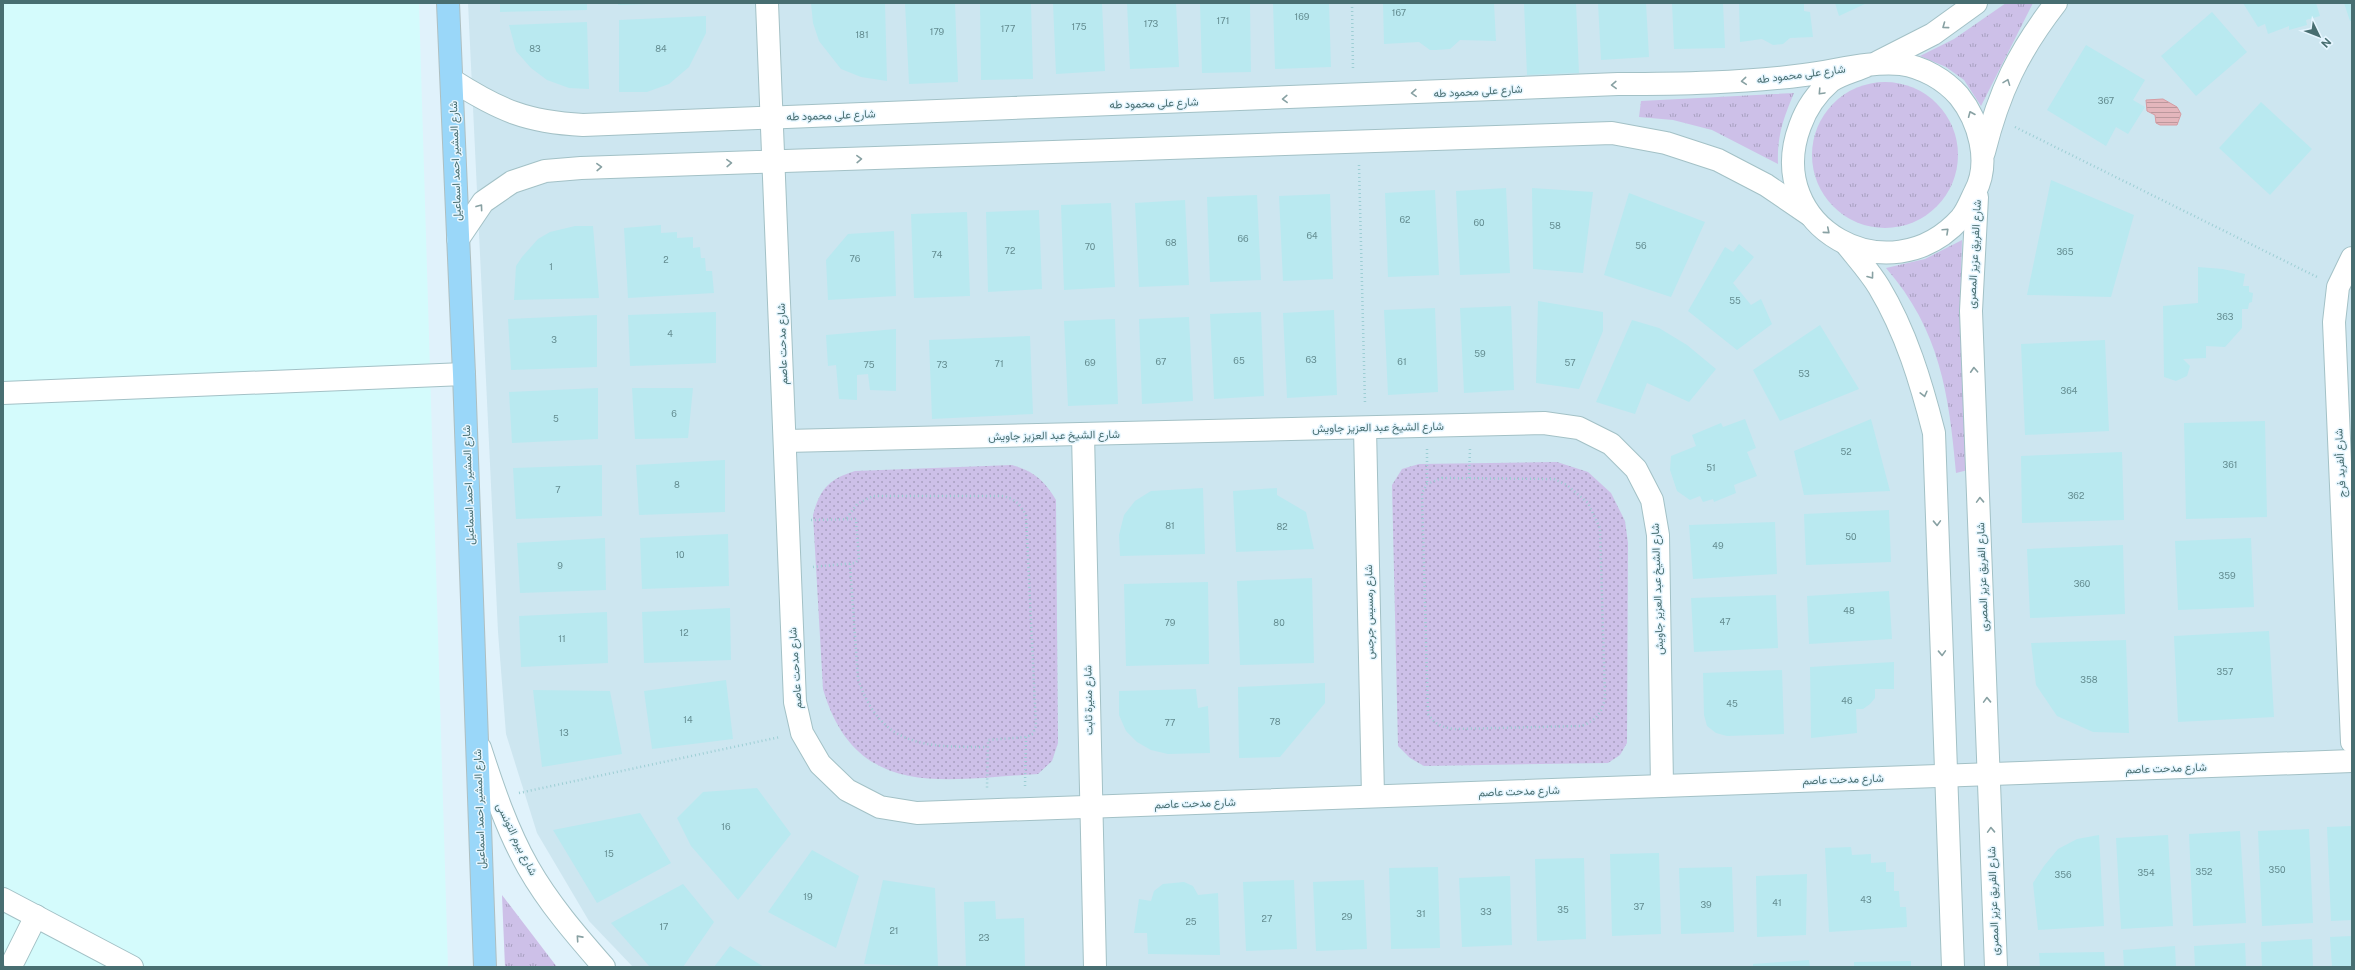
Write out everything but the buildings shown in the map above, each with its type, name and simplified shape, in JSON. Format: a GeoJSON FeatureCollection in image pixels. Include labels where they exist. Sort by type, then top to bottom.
{"type":"FeatureCollection","features":[{"type":"Feature","properties":{"kind":"main road","name":"شارع المشير احمد اسماعيل"},"geometry":{"type":"LineString","coordinates":[[448,3],[464,374],[484,967]]}},
{"type":"Feature","properties":{"kind":"street","name":"شارع مدحت عاصم"},"geometry":{"type":"LineString","coordinates":[[767,3],[775,162],[795,702],[802,732],[820,764],[847,790],[880,807],[918,813],[987,811],[2352,761]]}},
{"type":"Feature","properties":{"kind":"street"},"geometry":{"type":"LineString","coordinates":[[1811,216],[1795,182],[1793,144],[1806,109],[1832,81],[1870,65],[1933,34],[1976,3]]}},
{"type":"Feature","properties":{"kind":"street"},"geometry":{"type":"LineString","coordinates":[[458,239],[483,202],[512,182],[545,171],[1359,140],[1612,133],[1666,143],[1718,160],[1766,184],[1811,216],[1828,233],[1847,245],[1878,253],[1910,251],[1939,238],[1962,216],[1977,188],[1982,159],[1994,116],[2010,74],[2032,34],[2056,3]]}},
{"type":"Feature","properties":{"kind":"street"},"geometry":{"type":"LineString","coordinates":[[1870,65],[1902,64],[1922,70],[1951,87],[1968,108],[1979,132],[1982,159]]}},
{"type":"Feature","properties":{"kind":"street","name":"شارع على محمود طه"},"geometry":{"type":"LineString","coordinates":[[452,80],[483,100],[515,114],[550,124],[583,125],[1742,81],[1870,65]]}},
{"type":"Feature","properties":{"kind":"street","name":"شارع الفريق عزيز المصرى"},"geometry":{"type":"LineString","coordinates":[[1977,188],[1971,311],[1996,967]]}},
{"type":"Feature","properties":{"kind":"street"},"geometry":{"type":"LineString","coordinates":[[1847,245],[1878,286],[1903,333],[1921,382],[1934,433],[1953,967]]}},
{"type":"Feature","properties":{"kind":"street","name":"شارع ألفريد فرج"},"geometry":{"type":"LineString","coordinates":[[2352,258],[2338,287],[2334,322],[2352,742]]}},
{"type":"Feature","properties":{"kind":"street"},"geometry":{"type":"LineString","coordinates":[[3,393],[464,374]]}},
{"type":"Feature","properties":{"kind":"street","name":"شارع الشيخ عبد العزيز جاويش"},"geometry":{"type":"LineString","coordinates":[[786,441],[1544,423],[1579,428],[1611,444],[1636,469],[1652,500],[1658,535],[1662,786]]}},
{"type":"Feature","properties":{"kind":"street","name":"شارع رمسيس جرجس"},"geometry":{"type":"LineString","coordinates":[[1365,428],[1373,796]]}},
{"type":"Feature","properties":{"kind":"street","name":"شارع منيرة ثابت"},"geometry":{"type":"LineString","coordinates":[[1083,434],[1095,967]]}},
{"type":"Feature","properties":{"kind":"street","name":"شارع بيرم التونسى"},"geometry":{"type":"LineString","coordinates":[[477,739],[497,797],[528,867],[566,924],[604,967]]}},
{"type":"Feature","properties":{"kind":"street"},"geometry":{"type":"LineString","coordinates":[[3,898],[132,967]]}},
{"type":"Feature","properties":{"kind":"street"},"geometry":{"type":"LineString","coordinates":[[14,961],[36,916]]}},
{"type":"Feature","properties":{"kind":"path"},"geometry":{"type":"LineString","coordinates":[[1352,3],[1354,96]]}},
{"type":"Feature","properties":{"kind":"path"},"geometry":{"type":"LineString","coordinates":[[1994,116],[2338,287]]}},
{"type":"Feature","properties":{"kind":"path"},"geometry":{"type":"LineString","coordinates":[[1359,140],[1365,428]]}},
{"type":"Feature","properties":{"kind":"path"},"geometry":{"type":"LineString","coordinates":[[1469,478],[1471,425]]}},
{"type":"Feature","properties":{"kind":"path"},"geometry":{"type":"LineString","coordinates":[[1427,426],[1427,484],[1422,493],[1428,714],[1434,722],[1443,728],[1453,729],[1582,726],[1591,722],[1603,708],[1604,698],[1600,528],[1595,515],[1578,493],[1554,479],[1442,478],[1427,484]]}},
{"type":"Feature","properties":{"kind":"path"},"geometry":{"type":"LineString","coordinates":[[847,518],[857,504],[873,496],[1003,496],[1013,499],[1021,505],[1026,515],[1028,526],[1036,726],[1033,734],[1026,737],[990,738],[986,742],[987,811]]}},
{"type":"Feature","properties":{"kind":"path"},"geometry":{"type":"LineString","coordinates":[[788,521],[853,518],[858,522],[859,559],[855,563],[790,568]]}},
{"type":"Feature","properties":{"kind":"path"},"geometry":{"type":"LineString","coordinates":[[850,564],[858,679],[864,696],[873,711],[885,724],[899,735],[916,742],[933,746],[987,747]]}},
{"type":"Feature","properties":{"kind":"path"},"geometry":{"type":"LineString","coordinates":[[497,797],[802,732]]}},
{"type":"Feature","properties":{"kind":"path"},"geometry":{"type":"LineString","coordinates":[[1025,809],[1026,737]]}},
{"type":"Feature","properties":{"kind":"shaded area"},"geometry":{"type":"Polygon","coordinates":[[[3,3],[419,3],[448,967],[3,967],[3,3]]]}},
{"type":"Feature","properties":{"kind":"shaded area"},"geometry":{"type":"Polygon","coordinates":[[[468,3],[2352,3],[2352,967],[633,967],[589,921],[537,833],[506,734],[498,632],[468,3]]]}},
{"type":"Feature","properties":{"kind":"shaded area"},"geometry":{"type":"Polygon","coordinates":[[[2163,99],[2177,107],[2181,114],[2177,125],[2160,125],[2156,123],[2155,115],[2147,111],[2146,100],[2163,99]]]}},
{"type":"Feature","properties":{"kind":"green space"},"geometry":{"type":"Polygon","coordinates":[[[2006,3],[2033,3],[1981,106],[1964,80],[1946,67],[1920,56],[1954,39],[2006,3]]]}},
{"type":"Feature","properties":{"kind":"green space"},"geometry":{"type":"Polygon","coordinates":[[[1878,82],[1892,82],[1906,85],[1926,94],[1937,103],[1946,114],[1955,134],[1958,155],[1955,176],[1946,196],[1937,207],[1926,216],[1906,225],[1892,228],[1878,228],[1864,225],[1844,216],[1833,207],[1824,196],[1815,176],[1812,162],[1812,148],[1815,134],[1824,114],[1833,103],[1844,94],[1864,85],[1878,82]]]}},
{"type":"Feature","properties":{"kind":"green space"},"geometry":{"type":"Polygon","coordinates":[[[1794,93],[1780,136],[1778,164],[1712,130],[1673,120],[1639,117],[1641,101],[1794,93]]]}},
{"type":"Feature","properties":{"kind":"green space"},"geometry":{"type":"Polygon","coordinates":[[[1962,240],[1960,311],[1968,470],[1956,473],[1950,416],[1939,364],[1919,315],[1904,291],[1886,268],[1925,259],[1962,240]]]}},
{"type":"Feature","properties":{"kind":"green space"},"geometry":{"type":"Polygon","coordinates":[[[1557,462],[1588,472],[1611,493],[1625,521],[1628,543],[1627,743],[1620,755],[1608,763],[1424,766],[1410,758],[1398,746],[1392,485],[1402,469],[1419,464],[1557,462]]]}},
{"type":"Feature","properties":{"kind":"green space"},"geometry":{"type":"Polygon","coordinates":[[[1012,465],[1027,470],[1033,474],[1048,487],[1056,500],[1058,743],[1052,761],[1038,774],[970,779],[938,779],[908,776],[881,767],[858,751],[838,725],[823,689],[813,515],[819,498],[827,486],[832,482],[855,471],[1012,465]]]}},
{"type":"Feature","properties":{"kind":"green space"},"geometry":{"type":"Polygon","coordinates":[[[502,895],[557,967],[505,967],[502,895]]]}}]}
